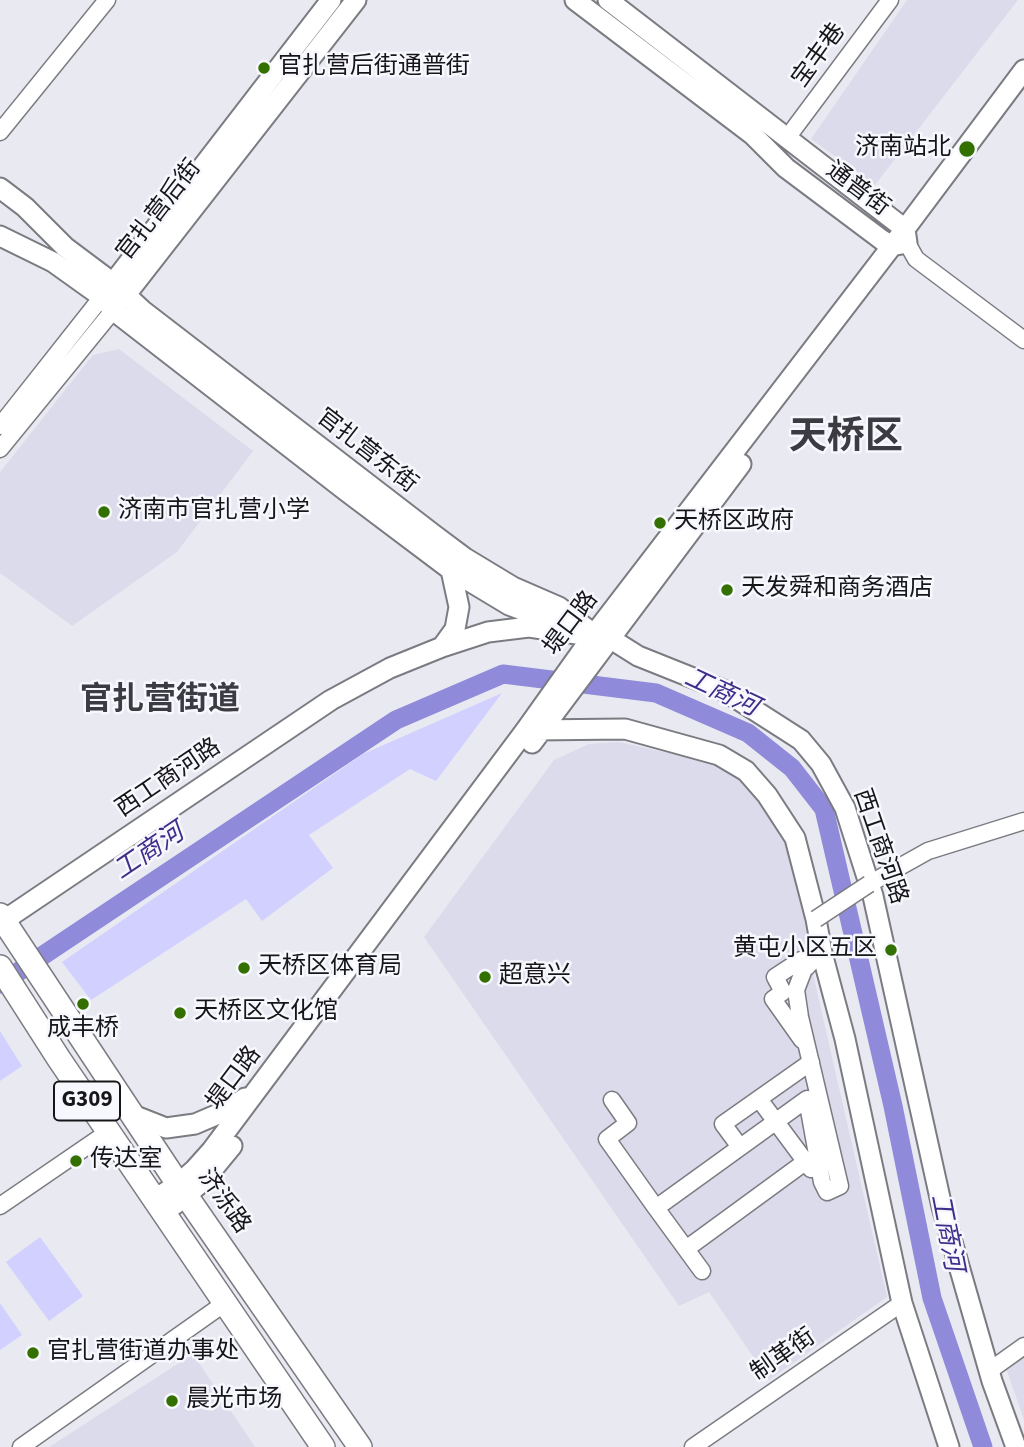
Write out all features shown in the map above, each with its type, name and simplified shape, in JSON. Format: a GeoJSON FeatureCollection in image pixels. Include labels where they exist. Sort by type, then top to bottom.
{"type":"FeatureCollection","features":[{"type":"Feature","properties":{"kind":"highway","name":"济泺路"},"geometry":{"type":"LineString","coordinates":[[1,919],[182,1190],[360,1447]]}},
{"type":"Feature","properties":{"kind":"highway","name":"G309"},"geometry":{"type":"LineString","coordinates":[[0,967],[108,1132],[323,1447]]}},
{"type":"Feature","properties":{"kind":"main road","name":"官扎营后街"},"geometry":{"type":"LineString","coordinates":[[113,297],[331,0]]}},
{"type":"Feature","properties":{"kind":"main road","name":"官扎营后街"},"geometry":{"type":"LineString","coordinates":[[113,297],[356,0]]}},
{"type":"Feature","properties":{"kind":"main road","name":"通普街"},"geometry":{"type":"LineString","coordinates":[[575,0],[753,135],[786,168],[901,239]]}},
{"type":"Feature","properties":{"kind":"main road","name":"通普街"},"geometry":{"type":"LineString","coordinates":[[608,0],[787,138],[901,239]]}},
{"type":"Feature","properties":{"kind":"main road","name":"堤口路"},"geometry":{"type":"LineString","coordinates":[[158,1206],[182,1190],[204,1180],[222,1159],[395,925],[596,642],[901,239],[1024,70]]}},
{"type":"Feature","properties":{"kind":"main road","name":"堤口路"},"geometry":{"type":"LineString","coordinates":[[901,239],[1024,86]]}},
{"type":"Feature","properties":{"kind":"main road","name":"官扎营东街"},"geometry":{"type":"LineString","coordinates":[[0,188],[25,207],[113,297],[345,491],[452,570],[509,605],[596,642]]}},
{"type":"Feature","properties":{"kind":"main road"},"geometry":{"type":"LineString","coordinates":[[0,223],[53,262]]}},
{"type":"Feature","properties":{"kind":"main road","name":"官扎营东街"},"geometry":{"type":"LineString","coordinates":[[0,236],[53,262],[113,297],[248,392],[465,558],[513,587],[559,607],[596,642]]}},
{"type":"Feature","properties":{"kind":"main road"},"geometry":{"type":"LineString","coordinates":[[442,647],[455,629],[459,607],[452,570]]}},
{"type":"Feature","properties":{"kind":"main road","name":"西工商河路"},"geometry":{"type":"LineString","coordinates":[[1,919],[331,700],[390,668],[488,632],[529,627],[596,642],[723,691],[801,740],[821,764],[845,808],[869,884],[942,1207],[989,1371],[1016,1447]]}},
{"type":"Feature","properties":{"kind":"main road"},"geometry":{"type":"LineString","coordinates":[[533,730],[625,729],[719,755],[746,771],[767,795],[794,838],[845,1039],[902,1303],[949,1447]]}},
{"type":"Feature","properties":{"kind":"main road","name":"堤口路"},"geometry":{"type":"LineString","coordinates":[[182,1190],[195,1169],[533,730]]}},
{"type":"Feature","properties":{"kind":"main road"},"geometry":{"type":"LineString","coordinates":[[133,1115],[166,1128],[195,1124],[230,1110],[258,1089]]}},
{"type":"Feature","properties":{"kind":"street"},"geometry":{"type":"LineString","coordinates":[[0,132],[107,0]]}},
{"type":"Feature","properties":{"kind":"street","name":"宝丰巷"},"geometry":{"type":"LineString","coordinates":[[787,138],[890,0]]}},
{"type":"Feature","properties":{"kind":"street"},"geometry":{"type":"LineString","coordinates":[[901,239],[916,259],[1024,340]]}},
{"type":"Feature","properties":{"kind":"street","name":"官扎营后街"},"geometry":{"type":"LineString","coordinates":[[0,426],[113,297]]}},
{"type":"Feature","properties":{"kind":"street","name":"官扎营后街"},"geometry":{"type":"LineString","coordinates":[[0,449],[113,297]]}},
{"type":"Feature","properties":{"kind":"street"},"geometry":{"type":"LineString","coordinates":[[816,919],[869,884],[928,851],[1024,821]]}},
{"type":"Feature","properties":{"kind":"street"},"geometry":{"type":"LineString","coordinates":[[759,1099],[827,1192],[840,1186],[812,1095],[809,1055],[796,990],[804,970],[822,953]]}},
{"type":"Feature","properties":{"kind":"street"},"geometry":{"type":"LineString","coordinates":[[807,967],[801,960],[775,977],[783,992],[773,999],[809,1055]]}},
{"type":"Feature","properties":{"kind":"street"},"geometry":{"type":"LineString","coordinates":[[740,1147],[723,1124],[759,1099],[809,1055]]}},
{"type":"Feature","properties":{"kind":"street"},"geometry":{"type":"LineString","coordinates":[[656,1208],[812,1095]]}},
{"type":"Feature","properties":{"kind":"street"},"geometry":{"type":"LineString","coordinates":[[612,1100],[628,1123],[607,1139],[702,1270]]}},
{"type":"Feature","properties":{"kind":"street"},"geometry":{"type":"LineString","coordinates":[[0,1206],[108,1132]]}},
{"type":"Feature","properties":{"kind":"street"},"geometry":{"type":"LineString","coordinates":[[686,1249],[805,1162]]}},
{"type":"Feature","properties":{"kind":"street"},"geometry":{"type":"LineString","coordinates":[[21,1447],[225,1303]]}},
{"type":"Feature","properties":{"kind":"street","name":"制革街"},"geometry":{"type":"LineString","coordinates":[[693,1447],[902,1303]]}},
{"type":"Feature","properties":{"kind":"street"},"geometry":{"type":"LineString","coordinates":[[989,1371],[1024,1346]]}},
{"type":"Feature","properties":{"kind":"shaded area"},"geometry":{"type":"Polygon","coordinates":[[[907,0],[1018,0],[875,185],[811,139],[907,0]]]}},
{"type":"Feature","properties":{"kind":"shaded area","name":"济南市官扎营小学"},"geometry":{"type":"Polygon","coordinates":[[[119,349],[253,451],[177,552],[72,626],[0,573],[0,472],[93,355],[119,349]]]}},
{"type":"Feature","properties":{"kind":"shaded area"},"geometry":{"type":"Polygon","coordinates":[[[502,693],[436,781],[410,769],[309,835],[333,868],[262,921],[246,899],[91,1000],[62,962],[363,754],[502,693]]]}},
{"type":"Feature","properties":{"kind":"shaded area"},"geometry":{"type":"Polygon","coordinates":[[[619,742],[726,766],[761,799],[787,844],[808,916],[807,948],[887,1297],[769,1380],[709,1292],[679,1306],[424,937],[554,760],[589,744],[619,742]]]}},
{"type":"Feature","properties":{"kind":"shaded area"},"geometry":{"type":"Polygon","coordinates":[[[0,1031],[22,1066],[0,1081],[0,1031]]]}},
{"type":"Feature","properties":{"kind":"shaded area"},"geometry":{"type":"Polygon","coordinates":[[[40,1237],[83,1296],[49,1321],[6,1262],[40,1237]]]}},
{"type":"Feature","properties":{"kind":"shaded area"},"geometry":{"type":"Polygon","coordinates":[[[0,1303],[22,1335],[0,1350],[0,1303]]]}},
{"type":"Feature","properties":{"kind":"shaded area","name":"晨光市场"},"geometry":{"type":"Polygon","coordinates":[[[193,1354],[255,1447],[49,1447],[193,1354]]]}},
{"type":"Feature","properties":{"kind":"shaded area"},"geometry":{"type":"Polygon","coordinates":[[[1024,1355],[1024,1420],[1006,1368],[1024,1355]]]}},
{"type":"Feature","properties":{"kind":"waterway","name":"工商河"},"geometry":{"type":"LineString","coordinates":[[0,984],[396,720],[503,674],[656,693],[748,733],[792,768],[824,809],[893,1106],[932,1298],[983,1447]]}},
{"type":"Feature","properties":{"kind":"place","name":"官扎营后街通普街"},"geometry":{"type":"Point","coordinates":[264,68]}},
{"type":"Feature","properties":{"kind":"place","name":"济南站北"},"geometry":{"type":"Point","coordinates":[967,149]}},
{"type":"Feature","properties":{"kind":"place","name":"济南市官扎营小学"},"geometry":{"type":"Point","coordinates":[104,512]}},
{"type":"Feature","properties":{"kind":"place","name":"天桥区政府"},"geometry":{"type":"Point","coordinates":[660,523]}},
{"type":"Feature","properties":{"kind":"place","name":"天发舜和商务酒店"},"geometry":{"type":"Point","coordinates":[727,590]}},
{"type":"Feature","properties":{"kind":"place","name":"黄屯小区五区"},"geometry":{"type":"Point","coordinates":[891,950]}},
{"type":"Feature","properties":{"kind":"place","name":"天桥区体育局"},"geometry":{"type":"Point","coordinates":[244,968]}},
{"type":"Feature","properties":{"kind":"place","name":"超意兴"},"geometry":{"type":"Point","coordinates":[485,977]}},
{"type":"Feature","properties":{"kind":"place","name":"成丰桥"},"geometry":{"type":"Point","coordinates":[83,1004]}},
{"type":"Feature","properties":{"kind":"place","name":"天桥区文化馆"},"geometry":{"type":"Point","coordinates":[180,1013]}},
{"type":"Feature","properties":{"kind":"place","name":"传达室"},"geometry":{"type":"Point","coordinates":[76,1161]}},
{"type":"Feature","properties":{"kind":"place","name":"官扎营街道办事处"},"geometry":{"type":"Point","coordinates":[33,1353]}},
{"type":"Feature","properties":{"kind":"place","name":"晨光市场"},"geometry":{"type":"Point","coordinates":[172,1401]}},
{"type":"Feature","properties":{"kind":"district","name":"天桥区"},"geometry":{"type":"Point","coordinates":[846,440]}},
{"type":"Feature","properties":{"kind":"district","name":"官扎营街道"},"geometry":{"type":"Point","coordinates":[160,702]}}]}
